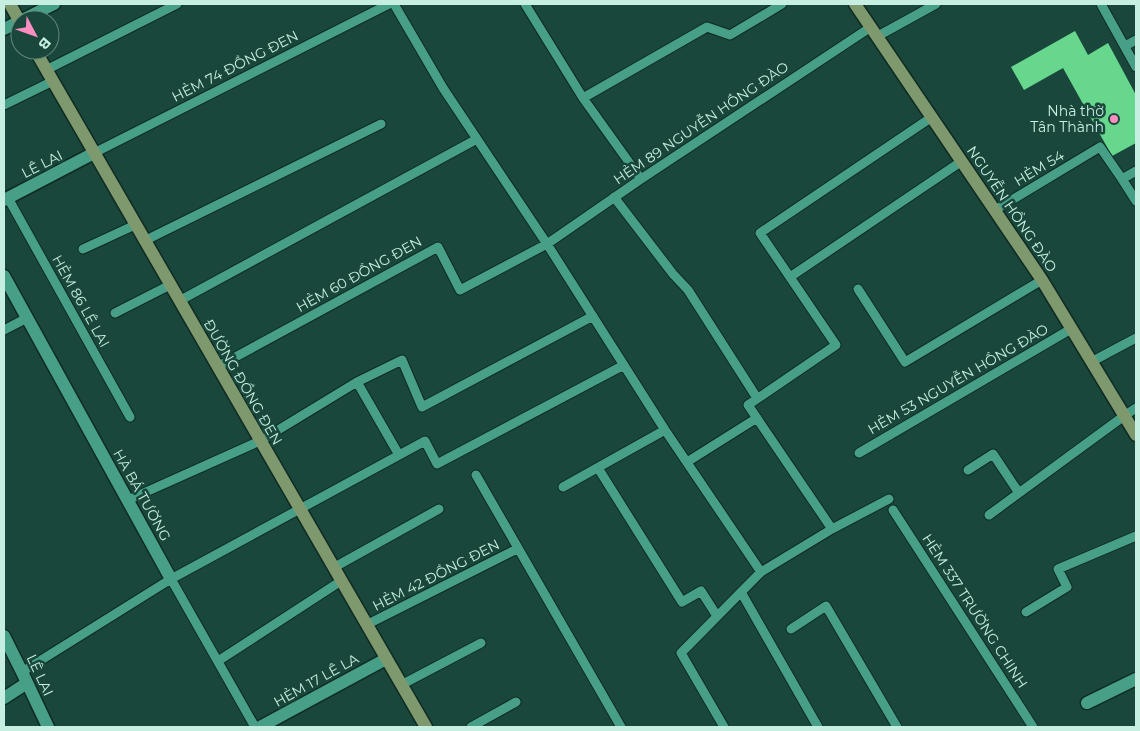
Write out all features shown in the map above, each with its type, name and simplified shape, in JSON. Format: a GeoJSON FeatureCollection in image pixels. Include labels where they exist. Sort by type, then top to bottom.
{"type":"FeatureCollection","features":[{"type":"Feature","properties":{"kind":"street"},"geometry":{"type":"LineString","coordinates":[[42,10],[54,4]]}},
{"type":"Feature","properties":{"kind":"street","name":"NGUYỄN HỒNG ĐÀO"},"geometry":{"type":"LineString","coordinates":[[855,4],[1042,280],[1136,435]]}},
{"type":"Feature","properties":{"kind":"street","name":"ĐƯỜNG ĐỒNG ĐEN"},"geometry":{"type":"LineString","coordinates":[[40,60],[426,727]]}},
{"type":"Feature","properties":{"kind":"street","name":"LÊ LAI"},"geometry":{"type":"LineString","coordinates":[[6,199],[94,153]]}},
{"type":"Feature","properties":{"kind":"street","name":"HÀ BÁ TƯỜNG"},"geometry":{"type":"LineString","coordinates":[[4,276],[171,579]]}},
{"type":"Feature","properties":{"kind":"street","name":"LÊ LAI"},"geometry":{"type":"LineString","coordinates":[[4,636],[48,727]]}},
{"type":"Feature","properties":{"kind":"street","name":"HẺM 17 LÊ LA"},"geometry":{"type":"LineString","coordinates":[[255,727],[386,659]]}},
{"type":"Feature","properties":{"kind":"street"},"geometry":{"type":"LineString","coordinates":[[4,698],[25,678]]}},
{"type":"Feature","properties":{"kind":"street"},"geometry":{"type":"LineString","coordinates":[[1088,703],[1136,679]]}},
{"type":"Feature","properties":{"kind":"lane"},"geometry":{"type":"LineString","coordinates":[[46,70],[177,4]]}},
{"type":"Feature","properties":{"kind":"lane","name":"HẺM 74 ĐỒNG ĐEN"},"geometry":{"type":"LineString","coordinates":[[94,153],[389,4]]}},
{"type":"Feature","properties":{"kind":"lane"},"geometry":{"type":"LineString","coordinates":[[394,4],[443,88],[548,244],[665,430],[761,572]]}},
{"type":"Feature","properties":{"kind":"lane"},"geometry":{"type":"LineString","coordinates":[[525,4],[583,98],[641,179]]}},
{"type":"Feature","properties":{"kind":"lane"},"geometry":{"type":"LineString","coordinates":[[583,98],[707,28],[730,35],[782,4]]}},
{"type":"Feature","properties":{"kind":"lane","name":"HẺM 89 NGUYỄN HỒNG ĐÀO"},"geometry":{"type":"LineString","coordinates":[[548,244],[641,179],[874,32],[936,4]]}},
{"type":"Feature","properties":{"kind":"lane"},"geometry":{"type":"LineString","coordinates":[[1101,4],[1136,67]]}},
{"type":"Feature","properties":{"kind":"lane"},"geometry":{"type":"LineString","coordinates":[[1125,46],[1136,40]]}},
{"type":"Feature","properties":{"kind":"lane"},"geometry":{"type":"LineString","coordinates":[[4,105],[53,82]]}},
{"type":"Feature","properties":{"kind":"lane"},"geometry":{"type":"LineString","coordinates":[[832,529],[748,405],[836,345],[760,233],[932,116]]}},
{"type":"Feature","properties":{"kind":"lane"},"geometry":{"type":"LineString","coordinates":[[144,241],[381,124]]}},
{"type":"Feature","properties":{"kind":"lane"},"geometry":{"type":"LineString","coordinates":[[179,301],[477,139]]}},
{"type":"Feature","properties":{"kind":"lane","name":"HẺM 54"},"geometry":{"type":"LineString","coordinates":[[995,210],[1100,147],[1122,179]]}},
{"type":"Feature","properties":{"kind":"lane"},"geometry":{"type":"LineString","coordinates":[[790,277],[962,161]]}},
{"type":"Feature","properties":{"kind":"lane"},"geometry":{"type":"LineString","coordinates":[[1136,171],[1122,179],[1136,202]]}},
{"type":"Feature","properties":{"kind":"lane"},"geometry":{"type":"LineString","coordinates":[[614,198],[673,274],[688,290],[757,398]]}},
{"type":"Feature","properties":{"kind":"lane","name":"HẺM 86 LÊ LAI"},"geometry":{"type":"LineString","coordinates":[[6,199],[130,417]]}},
{"type":"Feature","properties":{"kind":"lane"},"geometry":{"type":"LineString","coordinates":[[83,249],[135,225]]}},
{"type":"Feature","properties":{"kind":"lane","name":"HẺM 60 ĐỒNG ĐEN"},"geometry":{"type":"LineString","coordinates":[[218,367],[438,247],[460,290],[548,244]]}},
{"type":"Feature","properties":{"kind":"lane"},"geometry":{"type":"LineString","coordinates":[[858,289],[905,362],[1042,280]]}},
{"type":"Feature","properties":{"kind":"lane"},"geometry":{"type":"LineString","coordinates":[[115,313],[170,285]]}},
{"type":"Feature","properties":{"kind":"lane"},"geometry":{"type":"LineString","coordinates":[[128,500],[260,441],[356,382],[402,360],[422,408],[593,316]]}},
{"type":"Feature","properties":{"kind":"lane"},"geometry":{"type":"LineString","coordinates":[[4,330],[27,318]]}},
{"type":"Feature","properties":{"kind":"lane","name":"HẺM 53 NGUYỄN HỒNG ĐÀO"},"geometry":{"type":"LineString","coordinates":[[859,453],[1071,329]]}},
{"type":"Feature","properties":{"kind":"lane"},"geometry":{"type":"LineString","coordinates":[[1092,362],[1136,338]]}},
{"type":"Feature","properties":{"kind":"lane"},"geometry":{"type":"LineString","coordinates":[[25,678],[171,579],[425,441],[437,464],[624,365]]}},
{"type":"Feature","properties":{"kind":"lane"},"geometry":{"type":"LineString","coordinates":[[356,382],[399,455]]}},
{"type":"Feature","properties":{"kind":"lane"},"geometry":{"type":"LineString","coordinates":[[989,515],[1136,408]]}},
{"type":"Feature","properties":{"kind":"lane"},"geometry":{"type":"LineString","coordinates":[[687,462],[757,418]]}},
{"type":"Feature","properties":{"kind":"lane"},"geometry":{"type":"LineString","coordinates":[[563,487],[665,430]]}},
{"type":"Feature","properties":{"kind":"lane"},"geometry":{"type":"LineString","coordinates":[[968,470],[993,454],[1019,493]]}},
{"type":"Feature","properties":{"kind":"lane"},"geometry":{"type":"LineString","coordinates":[[598,468],[682,602],[701,591],[717,616]]}},
{"type":"Feature","properties":{"kind":"lane"},"geometry":{"type":"LineString","coordinates":[[476,475],[619,727]]}},
{"type":"Feature","properties":{"kind":"lane"},"geometry":{"type":"LineString","coordinates":[[724,727],[682,653],[761,572],[832,529],[889,499]]}},
{"type":"Feature","properties":{"kind":"lane"},"geometry":{"type":"LineString","coordinates":[[333,568],[439,510]]}},
{"type":"Feature","properties":{"kind":"lane","name":"HẺM 337 TRƯỜNG CHINH"},"geometry":{"type":"LineString","coordinates":[[893,510],[1033,727]]}},
{"type":"Feature","properties":{"kind":"lane"},"geometry":{"type":"LineString","coordinates":[[1026,612],[1067,587],[1058,569],[1136,536]]}},
{"type":"Feature","properties":{"kind":"lane","name":"HẺM 42 ĐỒNG ĐEN"},"geometry":{"type":"LineString","coordinates":[[366,625],[517,549]]}},
{"type":"Feature","properties":{"kind":"lane","name":"HÀ BÁ TƯỜNG"},"geometry":{"type":"LineString","coordinates":[[171,579],[255,727]]}},
{"type":"Feature","properties":{"kind":"lane"},"geometry":{"type":"LineString","coordinates":[[218,660],[341,581]]}},
{"type":"Feature","properties":{"kind":"lane"},"geometry":{"type":"LineString","coordinates":[[740,592],[818,727]]}},
{"type":"Feature","properties":{"kind":"lane"},"geometry":{"type":"LineString","coordinates":[[791,629],[826,606],[897,727]]}},
{"type":"Feature","properties":{"kind":"lane"},"geometry":{"type":"LineString","coordinates":[[401,686],[481,643]]}},
{"type":"Feature","properties":{"kind":"lane"},"geometry":{"type":"LineString","coordinates":[[471,727],[516,702]]}},
{"type":"Feature","properties":{"kind":"building","name":"Nhà thờ Tân Thành"},"geometry":{"type":"Polygon","coordinates":[[[1075,31],[1088,55],[1108,43],[1136,95],[1136,143],[1112,156],[1063,68],[1024,90],[1011,67],[1075,31]]]}},
{"type":"Feature","properties":{"kind":"place","name":"Nhà thờ Tân Thành"},"geometry":{"type":"Point","coordinates":[1114,119]}}]}
